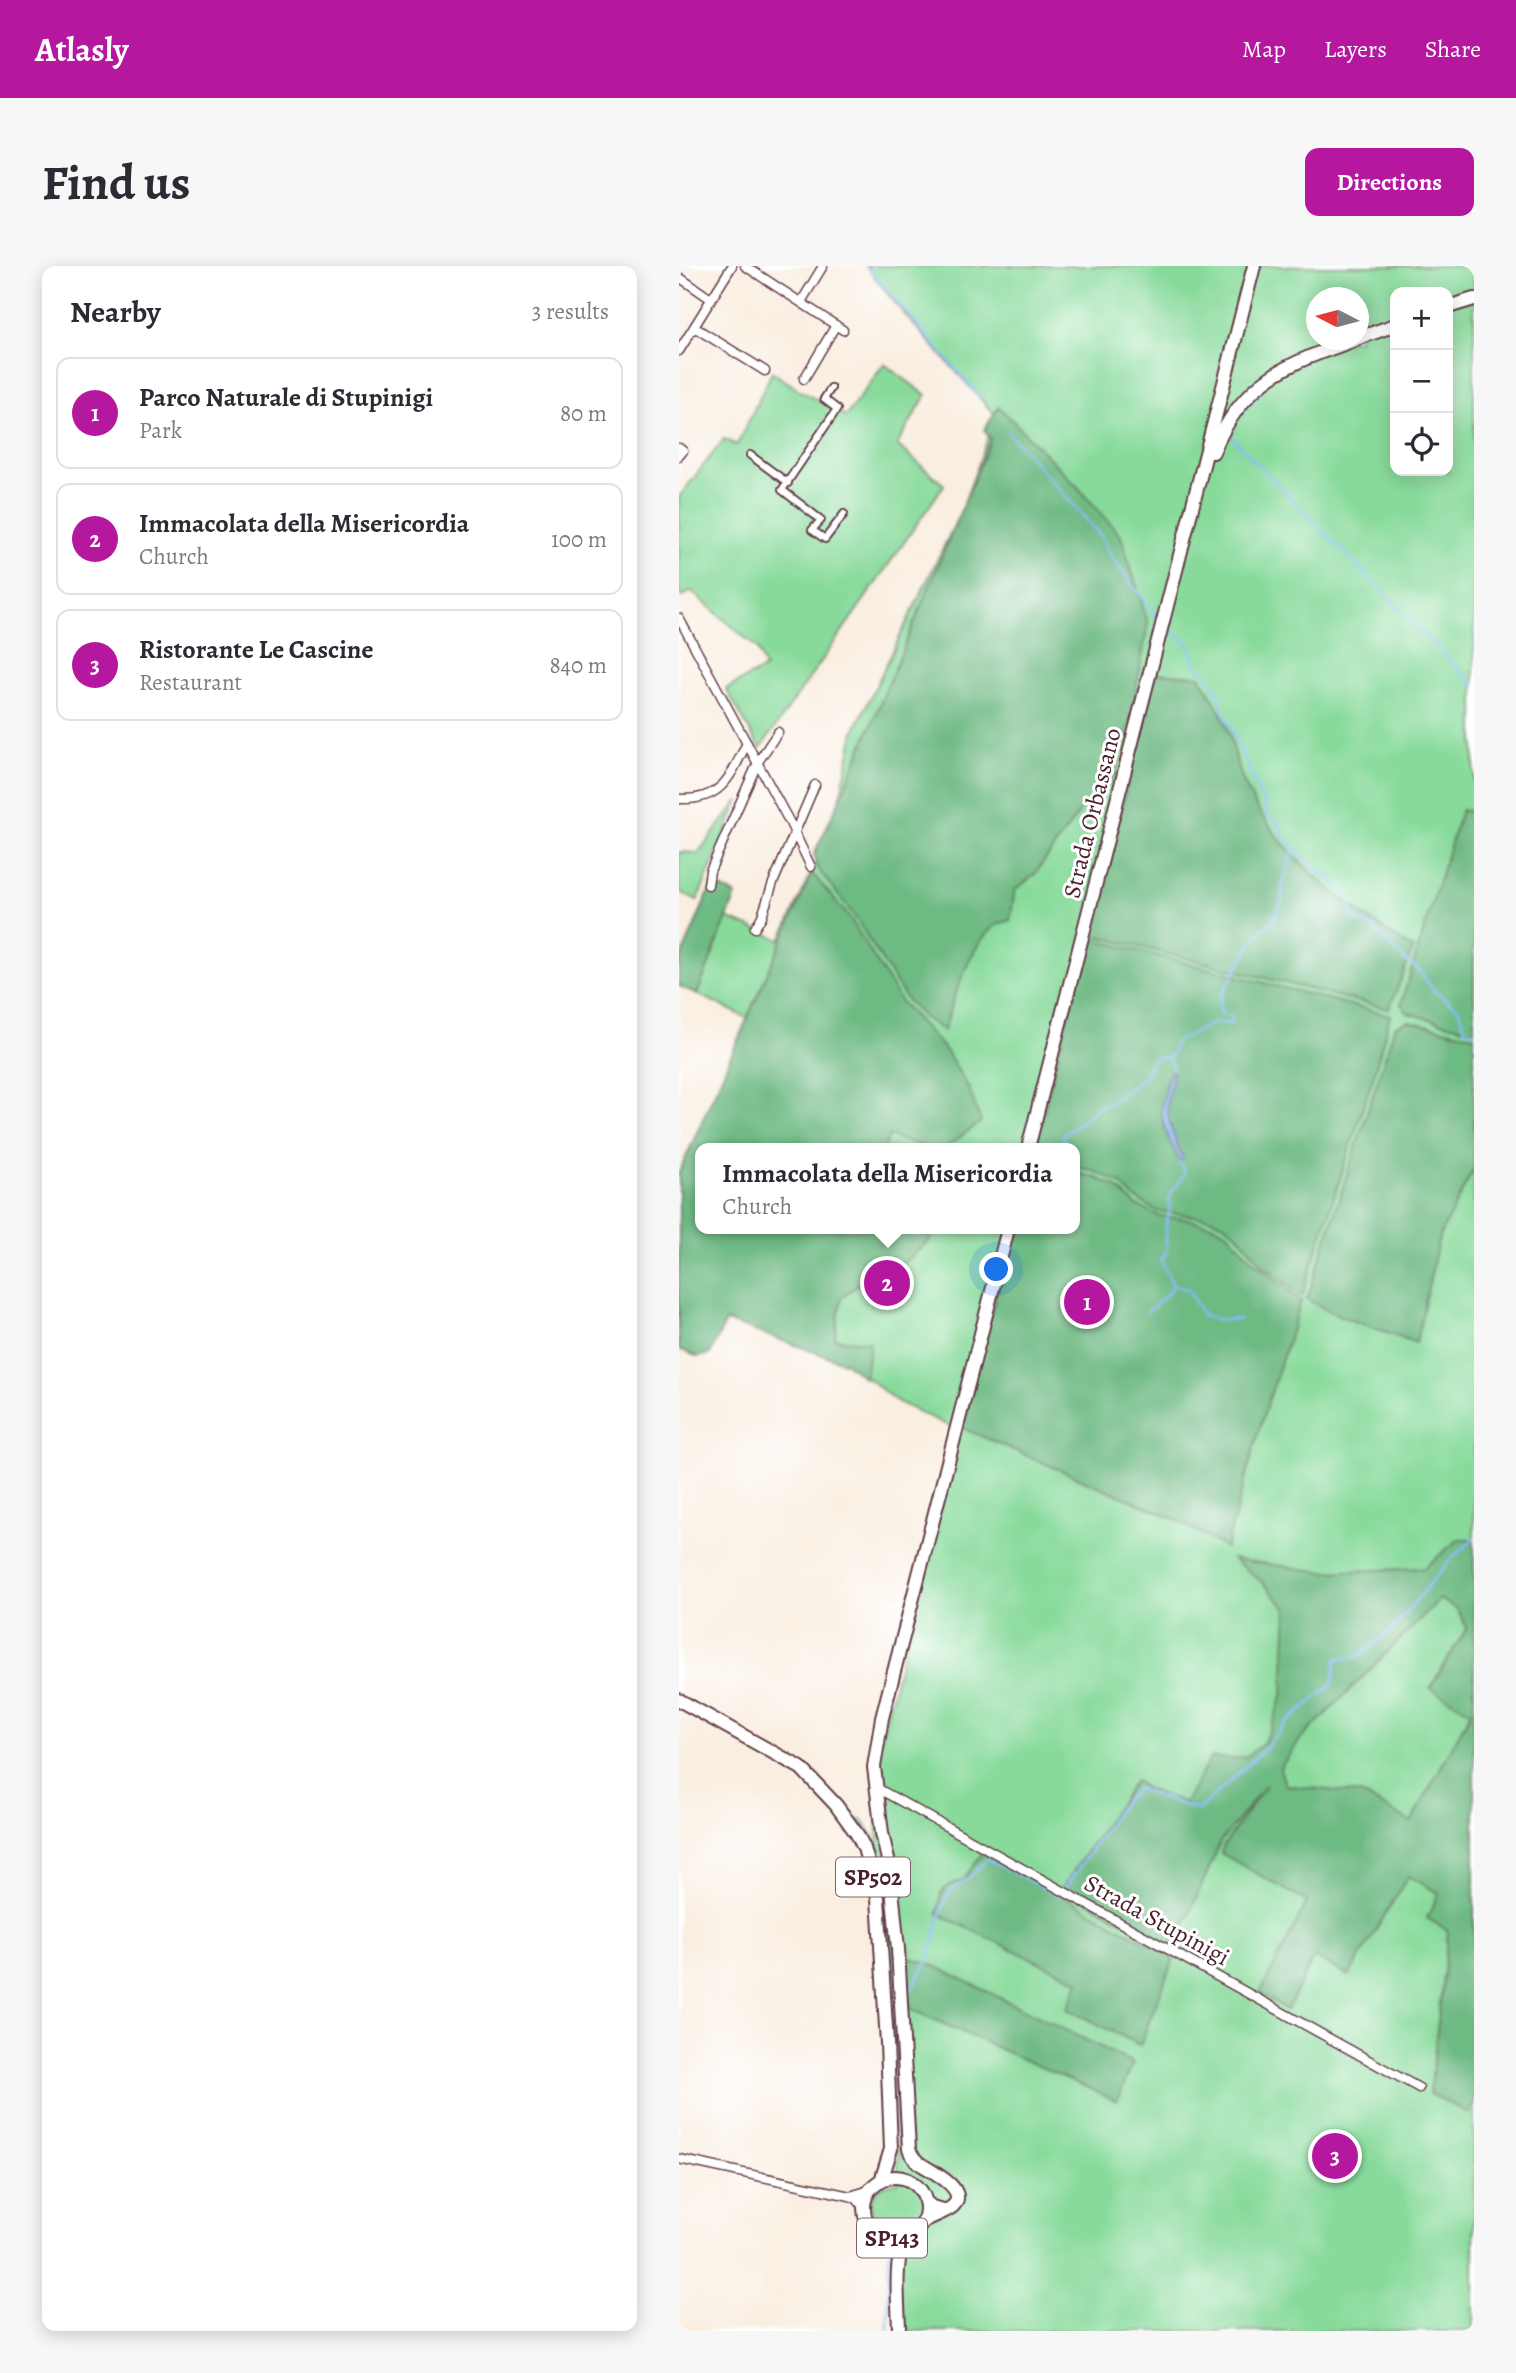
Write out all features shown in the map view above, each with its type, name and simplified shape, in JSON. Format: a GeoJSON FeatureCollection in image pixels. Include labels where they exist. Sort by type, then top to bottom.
{"type":"FeatureCollection","features":[{"type":"Feature","properties":{"kind":"main road","name":"Strada Orbassano"},"geometry":{"type":"LineString","coordinates":[[1029,1143],[1198,488],[1215,436],[1221,392],[1254,266]]}},
{"type":"Feature","properties":{"kind":"main road"},"geometry":{"type":"LineString","coordinates":[[1453,305],[1474,299]]}},
{"type":"Feature","properties":{"kind":"main road","name":"Strada Orbassano"},"geometry":{"type":"LineString","coordinates":[[1369,335],[1390,327]]}},
{"type":"Feature","properties":{"kind":"main road","name":"Strada Orbassano"},"geometry":{"type":"LineString","coordinates":[[1215,436],[1262,383],[1290,363],[1326,350]]}},
{"type":"Feature","properties":{"kind":"main road"},"geometry":{"type":"LineString","coordinates":[[1221,392],[1226,400],[1232,402],[1241,399],[1262,383]]}},
{"type":"Feature","properties":{"kind":"main road","name":"SP143"},"geometry":{"type":"LineString","coordinates":[[923,2222],[952,2207],[956,2194],[953,2186],[915,2160],[909,2149],[898,1949],[890,1869],[882,1833],[874,1767],[882,1718],[1006,1234]]}},
{"type":"Feature","properties":{"kind":"main road","name":"SP502"},"geometry":{"type":"LineString","coordinates":[[679,1700],[801,1768],[836,1805],[864,1848],[877,1898],[891,2149],[881,2181]]}},
{"type":"Feature","properties":{"kind":"main road","name":"SP502"},"geometry":{"type":"LineString","coordinates":[[891,2149],[905,2178]]}},
{"type":"Feature","properties":{"kind":"main road"},"geometry":{"type":"LineString","coordinates":[[881,2181],[888,2178],[905,2178]]}},
{"type":"Feature","properties":{"kind":"main road","name":"SP143"},"geometry":{"type":"LineString","coordinates":[[899,2331],[898,2263],[903,2242],[917,2230],[926,2212],[921,2192],[914,2183],[905,2178]]}},
{"type":"Feature","properties":{"kind":"main road","name":"SP143"},"geometry":{"type":"LineString","coordinates":[[881,2181],[870,2190],[865,2210],[872,2228],[888,2238],[898,2263]]}},
{"type":"Feature","properties":{"kind":"main road","name":"SP143"},"geometry":{"type":"LineString","coordinates":[[925,2202],[945,2210]]}},
{"type":"Feature","properties":{"kind":"main road","name":"SP143"},"geometry":{"type":"LineString","coordinates":[[888,2238],[908,2236]]}},
{"type":"Feature","properties":{"kind":"street"},"geometry":{"type":"LineString","coordinates":[[679,351],[732,266]]}},
{"type":"Feature","properties":{"kind":"street"},"geometry":{"type":"LineString","coordinates":[[745,266],[840,328],[804,379]]}},
{"type":"Feature","properties":{"kind":"street"},"geometry":{"type":"LineString","coordinates":[[801,302],[823,266]]}},
{"type":"Feature","properties":{"kind":"street"},"geometry":{"type":"LineString","coordinates":[[679,277],[711,299]]}},
{"type":"Feature","properties":{"kind":"street"},"geometry":{"type":"LineString","coordinates":[[694,327],[765,371]]}},
{"type":"Feature","properties":{"kind":"street"},"geometry":{"type":"LineString","coordinates":[[831,388],[824,399],[837,409],[782,491],[821,520],[812,530],[825,539],[844,514]]}},
{"type":"Feature","properties":{"kind":"street"},"geometry":{"type":"LineString","coordinates":[[679,447],[683,450],[679,456]]}},
{"type":"Feature","properties":{"kind":"street"},"geometry":{"type":"LineString","coordinates":[[750,455],[788,483]]}},
{"type":"Feature","properties":{"kind":"street"},"geometry":{"type":"LineString","coordinates":[[680,622],[758,762],[811,867]]}},
{"type":"Feature","properties":{"kind":"street"},"geometry":{"type":"LineString","coordinates":[[708,885],[710,871],[758,762],[778,732]]}},
{"type":"Feature","properties":{"kind":"street"},"geometry":{"type":"LineString","coordinates":[[679,799],[696,799],[718,790],[731,774],[747,743]]}},
{"type":"Feature","properties":{"kind":"street"},"geometry":{"type":"LineString","coordinates":[[755,928],[815,785]]}},
{"type":"Feature","properties":{"kind":"street","name":"Strada Stupinigi"},"geometry":{"type":"LineString","coordinates":[[875,1787],[1419,2088]]}},
{"type":"Feature","properties":{"kind":"street"},"geometry":{"type":"LineString","coordinates":[[679,2159],[850,2196],[857,2199],[865,2210]]}},
{"type":"Feature","properties":{"kind":"street"},"geometry":{"type":"LineString","coordinates":[[850,2196],[870,2190]]}},
{"type":"Feature","properties":{"kind":"green space"},"geometry":{"type":"Polygon","coordinates":[[[866,266],[1474,266],[1474,2331],[899,2331],[898,2231],[878,2223],[871,2207],[878,2191],[886,2185],[898,2183],[898,2134],[895,2132],[890,2008],[880,1883],[871,1851],[857,1821],[862,1819],[873,1836],[879,1857],[875,1764],[957,1430],[896,1401],[848,1362],[719,1313],[696,1234],[1080,1234],[1080,1143],[695,1143],[695,1230],[679,1175],[763,983],[747,1018],[697,994],[727,918],[781,940],[836,818],[854,731],[961,511],[996,416],[900,309],[866,266]]]}},
{"type":"Feature","properties":{"kind":"green space"},"geometry":{"type":"Polygon","coordinates":[[[884,364],[926,395],[897,445],[944,485],[760,749],[726,689],[765,668],[757,648],[691,591],[682,597],[679,593],[679,497],[724,439],[737,445],[772,372],[846,416],[884,364]]]}},
{"type":"Feature","properties":{"kind":"green space"},"geometry":{"type":"Polygon","coordinates":[[[999,407],[1076,485],[1121,536],[1148,623],[1131,718],[1116,775],[1080,811],[1034,875],[1015,890],[1010,920],[995,926],[978,946],[963,975],[944,1031],[923,1017],[906,999],[853,914],[818,869],[814,854],[841,797],[991,439],[984,430],[999,407]]]}},
{"type":"Feature","properties":{"kind":"green space"},"geometry":{"type":"Polygon","coordinates":[[[1156,673],[1200,676],[1226,724],[1245,785],[1277,836],[1318,879],[1413,949],[1389,1009],[1089,934],[1156,673]]]}},
{"type":"Feature","properties":{"kind":"green space"},"geometry":{"type":"Polygon","coordinates":[[[739,800],[697,901],[679,891],[679,852],[698,853],[739,800]]]}},
{"type":"Feature","properties":{"kind":"green space"},"geometry":{"type":"Polygon","coordinates":[[[1461,810],[1474,812],[1474,1031],[1408,1013],[1401,1004],[1461,810]]]}},
{"type":"Feature","properties":{"kind":"green space"},"geometry":{"type":"Polygon","coordinates":[[[812,873],[850,918],[901,1002],[947,1052],[968,1087],[981,1122],[952,1143],[912,1143],[889,1136],[886,1143],[695,1143],[695,1234],[931,1234],[930,1240],[895,1270],[868,1275],[841,1299],[835,1339],[870,1342],[865,1378],[846,1363],[726,1321],[710,1354],[698,1357],[679,1349],[679,1173],[812,873]]]}},
{"type":"Feature","properties":{"kind":"green space"},"geometry":{"type":"Polygon","coordinates":[[[712,884],[736,895],[697,994],[679,986],[679,963],[712,884]]]}},
{"type":"Feature","properties":{"kind":"green space"},"geometry":{"type":"Polygon","coordinates":[[[1088,938],[1390,1015],[1373,1077],[1302,1296],[1265,1267],[1236,1233],[1224,1224],[1209,1218],[1157,1211],[1132,1196],[1119,1182],[1080,1168],[1080,1143],[1036,1143],[1088,938]]]}},
{"type":"Feature","properties":{"kind":"green space"},"geometry":{"type":"Polygon","coordinates":[[[1408,1021],[1474,1036],[1474,1168],[1439,1237],[1416,1343],[1347,1318],[1307,1299],[1395,1026],[1408,1021]]]}},
{"type":"Feature","properties":{"kind":"green space"},"geometry":{"type":"Polygon","coordinates":[[[1080,1174],[1115,1186],[1136,1205],[1159,1216],[1215,1226],[1228,1233],[1252,1260],[1301,1301],[1258,1433],[1226,1548],[1175,1519],[962,1428],[1012,1234],[1080,1234],[1080,1174]]]}},
{"type":"Feature","properties":{"kind":"green space"},"geometry":{"type":"Polygon","coordinates":[[[1459,1539],[1474,1539],[1474,2104],[1469,2113],[1430,2094],[1448,1931],[1427,1918],[1439,1893],[1408,1876],[1349,1976],[1314,1957],[1287,2010],[1260,1993],[1307,1902],[1221,1853],[1266,1785],[1221,1841],[1174,1949],[1062,1888],[1135,1781],[1147,1789],[1185,1803],[1211,1757],[1245,1757],[1263,1744],[1283,1693],[1287,1609],[1261,1581],[1233,1559],[1324,1572],[1424,1568],[1459,1539]],[[1440,1599],[1300,1740],[1280,1768],[1285,1785],[1361,1794],[1411,1822],[1471,1712],[1430,1688],[1467,1628],[1457,1609],[1440,1599]]]}},
{"type":"Feature","properties":{"kind":"green space"},"geometry":{"type":"Polygon","coordinates":[[[984,1851],[1174,1958],[1140,2045],[1067,2009],[1079,1981],[938,1914],[941,1893],[949,1885],[963,1880],[984,1851]]]}},
{"type":"Feature","properties":{"kind":"green space"},"geometry":{"type":"Polygon","coordinates":[[[903,1955],[933,1965],[1133,2063],[1117,2101],[906,2007],[903,1955]]]}},
{"type":"Feature","properties":{"kind":"water"},"geometry":{"type":"Polygon","coordinates":[[[1173,1069],[1167,1104],[1169,1120],[1183,1158],[1180,1162],[1162,1117],[1166,1084],[1173,1069]]]}},
{"type":"Feature","properties":{"kind":"waterway"},"geometry":{"type":"LineString","coordinates":[[872,266],[870,270],[979,396]]}},
{"type":"Feature","properties":{"kind":"waterway"},"geometry":{"type":"LineString","coordinates":[[1241,414],[1263,391]]}},
{"type":"Feature","properties":{"kind":"waterway"},"geometry":{"type":"LineString","coordinates":[[1230,431],[1230,436],[1474,685]]}},
{"type":"Feature","properties":{"kind":"waterway"},"geometry":{"type":"LineString","coordinates":[[1008,432],[1100,535],[1112,558],[1157,617]]}},
{"type":"Feature","properties":{"kind":"waterway"},"geometry":{"type":"LineString","coordinates":[[1172,631],[1191,647],[1195,665],[1209,677],[1217,689],[1222,708],[1264,802],[1267,815],[1279,824],[1284,837],[1301,856],[1339,885],[1350,904],[1354,920],[1373,927],[1408,963],[1419,970],[1433,990],[1460,1010],[1465,1029],[1474,1032]]}},
{"type":"Feature","properties":{"kind":"waterway"},"geometry":{"type":"LineString","coordinates":[[1065,1143],[1063,1136],[1101,1105],[1110,1103],[1147,1074],[1151,1062],[1158,1057],[1168,1058],[1175,1042],[1213,1023],[1231,1024],[1232,1016],[1221,1013],[1220,997],[1258,933],[1272,922],[1281,903],[1282,887],[1294,848]]}},
{"type":"Feature","properties":{"kind":"waterway"},"geometry":{"type":"LineString","coordinates":[[1169,1059],[1173,1069]]}},
{"type":"Feature","properties":{"kind":"waterway"},"geometry":{"type":"LineString","coordinates":[[1147,1312],[1174,1286],[1161,1261],[1166,1253],[1169,1197],[1185,1173],[1180,1162]]}},
{"type":"Feature","properties":{"kind":"waterway"},"geometry":{"type":"LineString","coordinates":[[1010,1263],[1017,1234]]}},
{"type":"Feature","properties":{"kind":"waterway"},"geometry":{"type":"LineString","coordinates":[[1175,1286],[1188,1289],[1203,1316],[1221,1320],[1240,1319]]}},
{"type":"Feature","properties":{"kind":"waterway"},"geometry":{"type":"LineString","coordinates":[[1064,1889],[1124,1801],[1138,1789],[1198,1810],[1266,1748],[1285,1724],[1333,1684],[1336,1659],[1358,1657],[1391,1631],[1448,1562],[1474,1538]]}},
{"type":"Feature","properties":{"kind":"waterway"},"geometry":{"type":"LineString","coordinates":[[907,1996],[928,1961],[944,1902],[952,1889],[970,1877],[987,1859],[1059,1896]]}},
{"type":"Feature","properties":{"kind":"waterway"},"geometry":{"type":"LineString","coordinates":[[882,2104],[884,2154]]}},
{"type":"Feature","properties":{"kind":"waterway"},"geometry":{"type":"LineString","coordinates":[[888,2331],[889,2253]]}},
{"type":"Feature","properties":{"kind":"place","name":"Immacolata della Misericordia"},"geometry":{"type":"Point","coordinates":[887,1283]}},
{"type":"Feature","properties":{"kind":"place","name":"Parco Naturale di Stupinigi"},"geometry":{"type":"Point","coordinates":[1087,1302]}},
{"type":"Feature","properties":{"kind":"place","name":"Ristorante Le Cascine"},"geometry":{"type":"Point","coordinates":[1335,2156]}}]}
